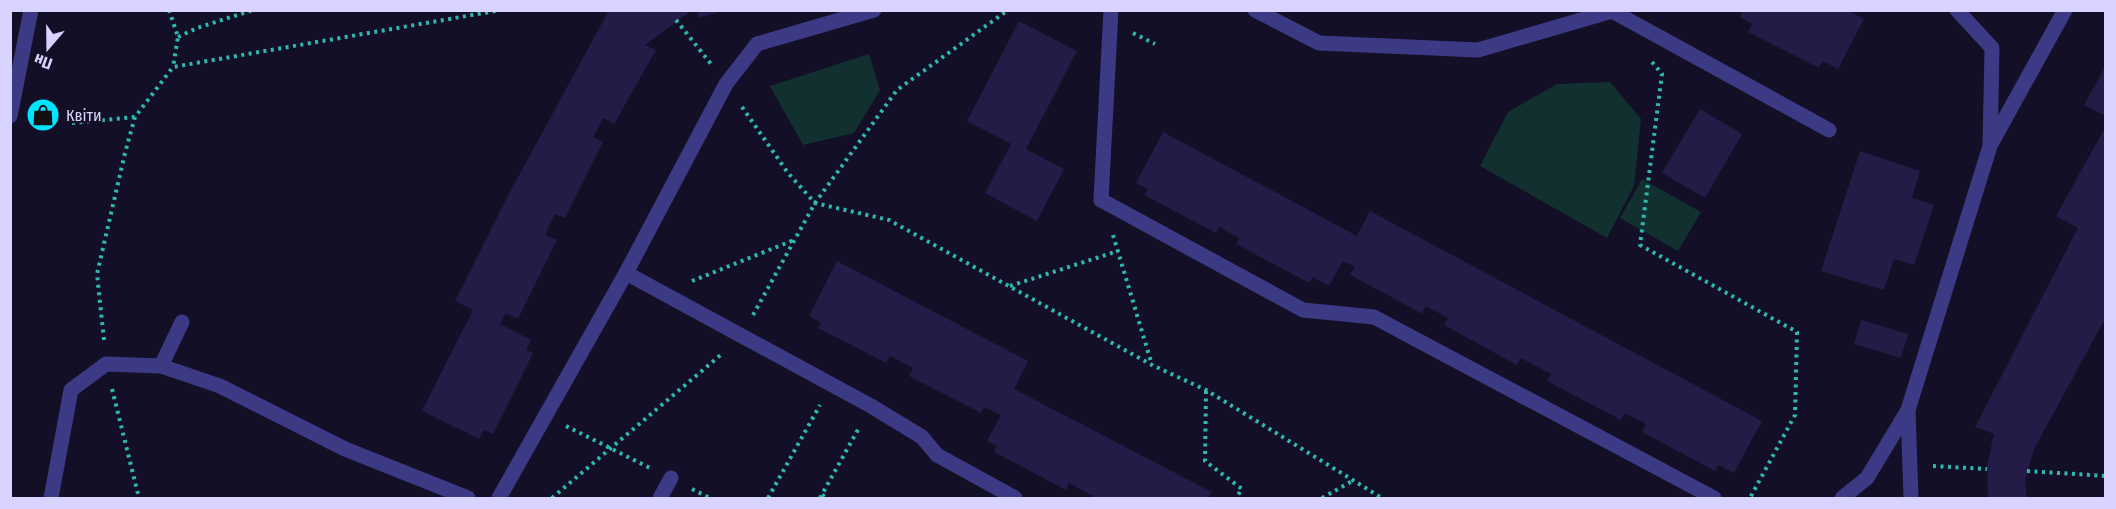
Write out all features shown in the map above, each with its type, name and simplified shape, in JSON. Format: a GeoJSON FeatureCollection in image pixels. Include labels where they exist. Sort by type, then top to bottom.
{"type":"FeatureCollection","features":[{"type":"Feature","properties":{"kind":"street"},"geometry":{"type":"LineString","coordinates":[[10,116],[30,10]]}},
{"type":"Feature","properties":{"kind":"street"},"geometry":{"type":"LineString","coordinates":[[500,498],[626,273],[726,84],[757,44],[874,10]]}},
{"type":"Feature","properties":{"kind":"street"},"geometry":{"type":"LineString","coordinates":[[1111,10],[1101,200],[1303,310],[1374,317],[1714,498]]}},
{"type":"Feature","properties":{"kind":"street"},"geometry":{"type":"LineString","coordinates":[[1255,10],[1319,43],[1478,50],[1612,11],[1829,130]]}},
{"type":"Feature","properties":{"kind":"street"},"geometry":{"type":"LineString","coordinates":[[1957,10],[1992,48],[1990,146]]}},
{"type":"Feature","properties":{"kind":"street"},"geometry":{"type":"LineString","coordinates":[[1842,498],[1868,478],[1908,410],[1990,146],[2065,10]]}},
{"type":"Feature","properties":{"kind":"street"},"geometry":{"type":"LineString","coordinates":[[626,273],[871,406],[922,437],[937,455],[1015,498]]}},
{"type":"Feature","properties":{"kind":"street"},"geometry":{"type":"LineString","coordinates":[[160,366],[182,322]]}},
{"type":"Feature","properties":{"kind":"street"},"geometry":{"type":"LineString","coordinates":[[51,498],[71,390],[106,364],[160,366],[220,386],[345,449],[468,498]]}},
{"type":"Feature","properties":{"kind":"street"},"geometry":{"type":"LineString","coordinates":[[1908,410],[1911,498]]}},
{"type":"Feature","properties":{"kind":"street"},"geometry":{"type":"LineString","coordinates":[[660,498],[671,478]]}},
{"type":"Feature","properties":{"kind":"path"},"geometry":{"type":"LineString","coordinates":[[97,274],[135,117],[174,67],[178,37],[169,10]]}},
{"type":"Feature","properties":{"kind":"path"},"geometry":{"type":"LineString","coordinates":[[178,37],[197,28],[240,17],[253,10]]}},
{"type":"Feature","properties":{"kind":"path"},"geometry":{"type":"LineString","coordinates":[[174,67],[501,10]]}},
{"type":"Feature","properties":{"kind":"path"},"geometry":{"type":"LineString","coordinates":[[552,498],[742,337],[815,203],[897,90],[1008,10]]}},
{"type":"Feature","properties":{"kind":"path"},"geometry":{"type":"LineString","coordinates":[[676,20],[726,84],[788,172],[815,203],[889,220],[1152,365],[1206,390],[1382,498]]}},
{"type":"Feature","properties":{"kind":"path"},"geometry":{"type":"LineString","coordinates":[[1647,56],[1662,74],[1640,245],[1797,332],[1795,415],[1750,498]]}},
{"type":"Feature","properties":{"kind":"path"},"geometry":{"type":"LineString","coordinates":[[72,123],[135,117]]}},
{"type":"Feature","properties":{"kind":"path"},"geometry":{"type":"LineString","coordinates":[[1101,200],[1152,365]]}},
{"type":"Feature","properties":{"kind":"path"},"geometry":{"type":"LineString","coordinates":[[662,293],[794,240]]}},
{"type":"Feature","properties":{"kind":"path"},"geometry":{"type":"LineString","coordinates":[[1009,286],[1118,251]]}},
{"type":"Feature","properties":{"kind":"path"},"geometry":{"type":"LineString","coordinates":[[768,498],[831,385]]}},
{"type":"Feature","properties":{"kind":"path"},"geometry":{"type":"LineString","coordinates":[[1206,390],[1205,461],[1242,489],[1236,498]]}},
{"type":"Feature","properties":{"kind":"path"},"geometry":{"type":"LineString","coordinates":[[828,498],[821,497],[871,406]]}},
{"type":"Feature","properties":{"kind":"path"},"geometry":{"type":"LineString","coordinates":[[546,416],[710,498]]}},
{"type":"Feature","properties":{"kind":"path"},"geometry":{"type":"LineString","coordinates":[[127,447],[139,498]]}},
{"type":"Feature","properties":{"kind":"path"},"geometry":{"type":"LineString","coordinates":[[1910,464],[1987,469]]}},
{"type":"Feature","properties":{"kind":"path"},"geometry":{"type":"LineString","coordinates":[[2027,471],[2106,476]]}},
{"type":"Feature","properties":{"kind":"path"},"geometry":{"type":"LineString","coordinates":[[1322,498],[1354,480]]}},
{"type":"Feature","properties":{"kind":"green space"},"geometry":{"type":"Polygon","coordinates":[[[869,54],[880,90],[854,133],[803,145],[770,86],[869,54]]]}},
{"type":"Feature","properties":{"kind":"green space"},"geometry":{"type":"Polygon","coordinates":[[[1610,82],[1641,119],[1634,186],[1607,238],[1480,166],[1508,112],[1557,84],[1610,82]]]}},
{"type":"Feature","properties":{"kind":"green space"},"geometry":{"type":"Polygon","coordinates":[[[1642,179],[1701,212],[1678,251],[1620,218],[1642,179]]]}},
{"type":"Feature","properties":{"kind":"building"},"geometry":{"type":"Polygon","coordinates":[[[609,10],[691,11],[645,45],[656,50],[614,124],[604,118],[593,137],[603,142],[565,218],[555,214],[545,235],[557,240],[518,319],[506,313],[500,324],[531,340],[526,350],[533,353],[493,434],[484,430],[479,439],[422,411],[473,310],[455,301],[505,201],[609,10]]]}},
{"type":"Feature","properties":{"kind":"building"},"geometry":{"type":"Polygon","coordinates":[[[696,10],[722,10],[722,11],[699,18],[696,10]]]}},
{"type":"Feature","properties":{"kind":"building"},"geometry":{"type":"Polygon","coordinates":[[[1743,10],[1848,10],[1864,19],[1838,69],[1823,61],[1819,68],[1748,32],[1752,24],[1740,17],[1743,10]]]}},
{"type":"Feature","properties":{"kind":"building"},"geometry":{"type":"Polygon","coordinates":[[[1019,21],[1077,51],[1026,149],[1064,169],[1037,221],[985,193],[1011,144],[967,121],[1019,21]]]}},
{"type":"Feature","properties":{"kind":"building"},"geometry":{"type":"Polygon","coordinates":[[[2106,65],[2106,116],[2084,105],[2106,65]]]}},
{"type":"Feature","properties":{"kind":"building"},"geometry":{"type":"Polygon","coordinates":[[[1700,109],[1742,134],[1705,198],[1662,173],[1700,109]]]}},
{"type":"Feature","properties":{"kind":"building"},"geometry":{"type":"Polygon","coordinates":[[[2106,126],[2106,317],[2034,449],[2025,480],[2027,498],[1988,498],[1987,466],[1994,434],[1975,427],[2078,228],[2056,216],[2106,126]]]}},
{"type":"Feature","properties":{"kind":"building"},"geometry":{"type":"Polygon","coordinates":[[[1163,132],[1357,236],[1370,211],[1762,421],[1734,473],[1719,465],[1715,471],[1642,432],[1646,424],[1625,413],[1621,420],[1547,381],[1551,374],[1521,358],[1517,365],[1444,325],[1448,318],[1426,306],[1422,314],[1350,275],[1355,267],[1343,261],[1329,286],[1313,277],[1309,283],[1236,244],[1239,238],[1219,227],[1216,233],[1144,195],[1148,189],[1136,183],[1163,132]]]}},
{"type":"Feature","properties":{"kind":"building"},"geometry":{"type":"Polygon","coordinates":[[[1860,151],[1920,171],[1912,198],[1934,205],[1914,265],[1894,259],[1884,290],[1821,271],[1860,151]]]}},
{"type":"Feature","properties":{"kind":"building"},"geometry":{"type":"Polygon","coordinates":[[[837,261],[1028,361],[1014,389],[1212,492],[1208,498],[1092,498],[1093,496],[1069,483],[1066,490],[994,452],[997,446],[987,441],[1001,415],[984,407],[981,413],[909,376],[913,368],[890,356],[886,363],[818,328],[821,323],[809,316],[837,261]]]}},
{"type":"Feature","properties":{"kind":"building"},"geometry":{"type":"Polygon","coordinates":[[[1861,320],[1908,334],[1901,358],[1854,344],[1861,320]]]}},
{"type":"Feature","properties":{"kind":"place","name":"Квіти"},"geometry":{"type":"Point","coordinates":[43,115]}}]}
